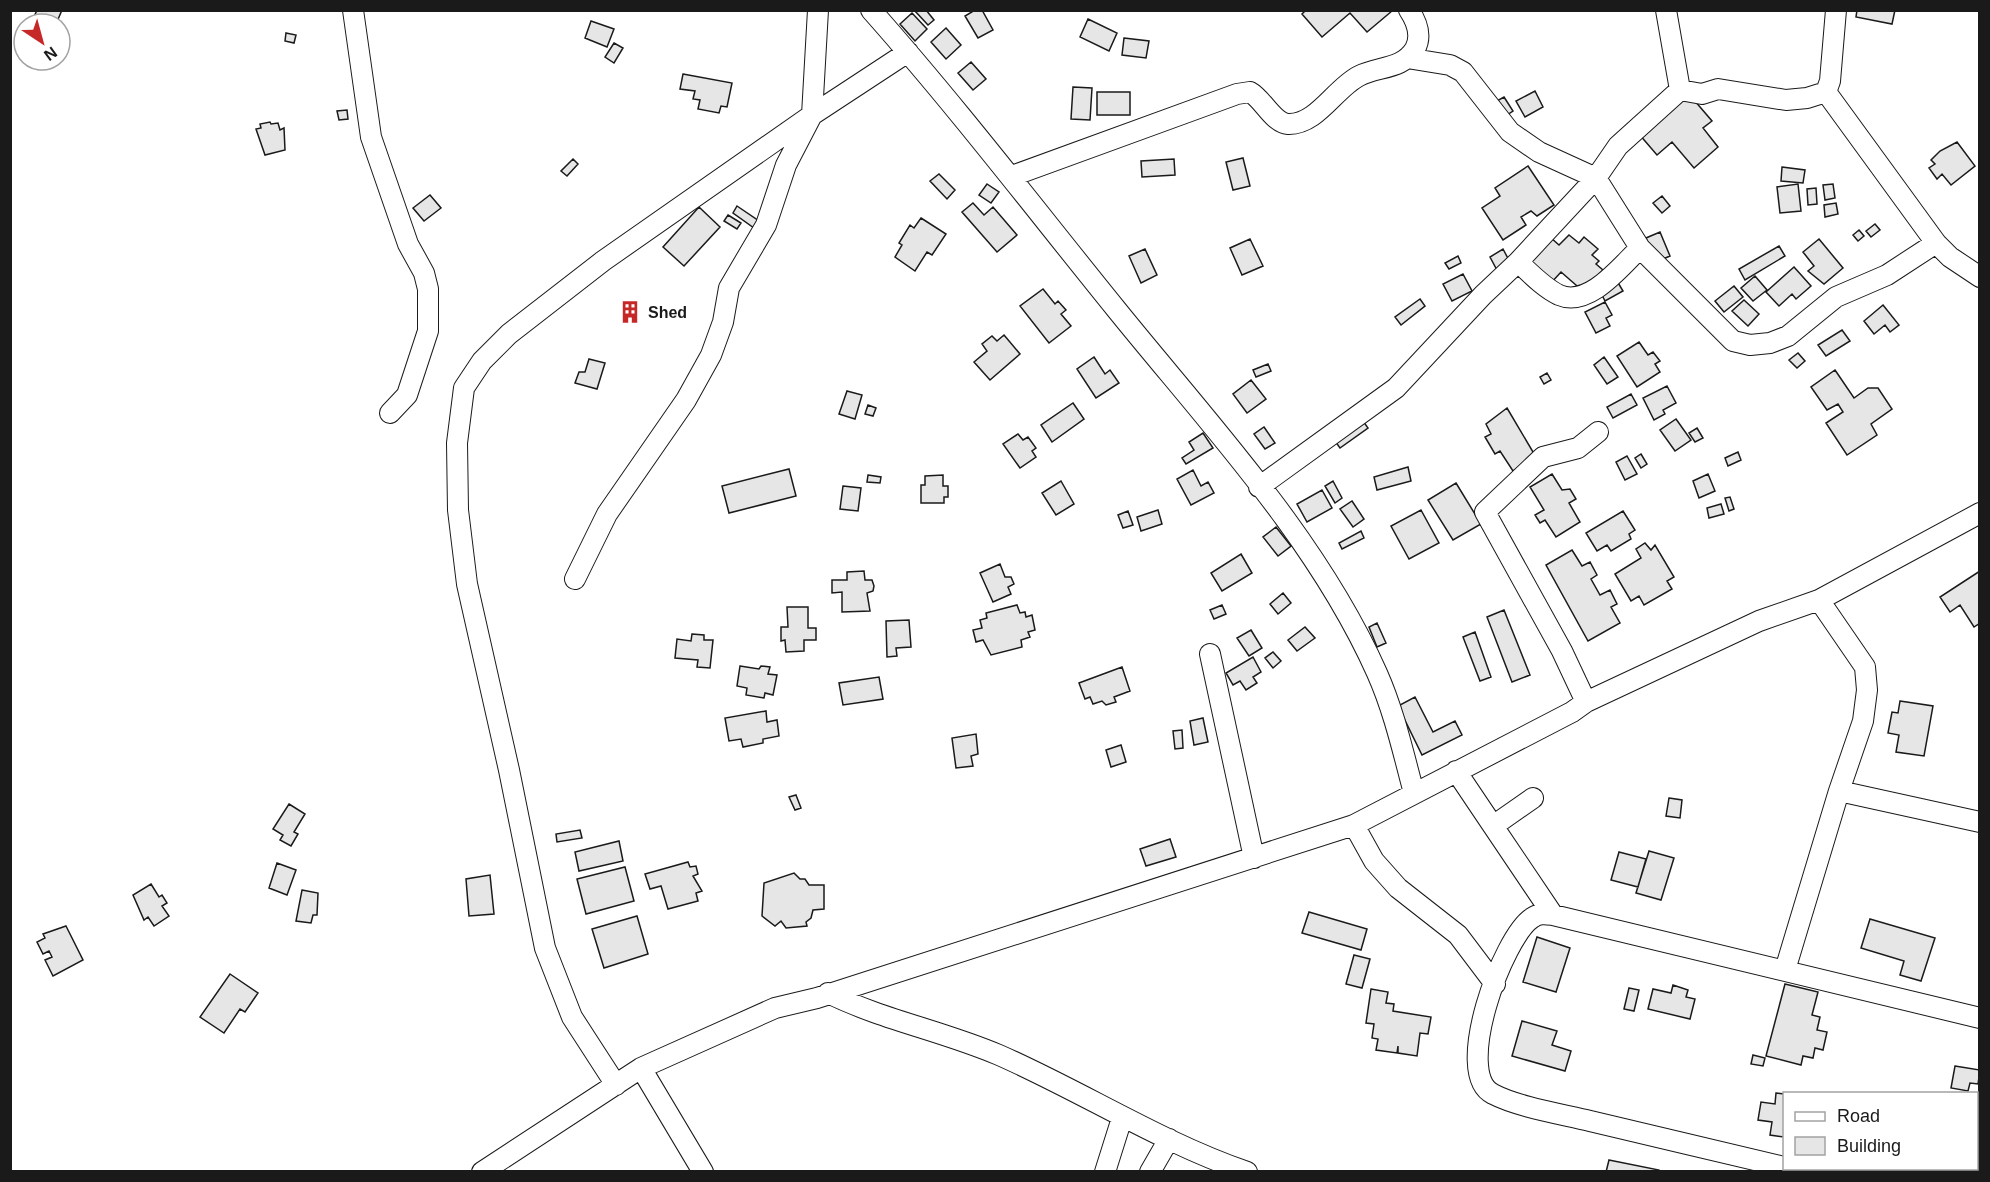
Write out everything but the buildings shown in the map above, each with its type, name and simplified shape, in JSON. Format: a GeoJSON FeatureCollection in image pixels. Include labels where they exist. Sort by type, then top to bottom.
{"type":"FeatureCollection","features":[{"type":"Feature","properties":{"kind":"street"},"geometry":{"type":"LineString","coordinates":[[353,10],[371,137],[408,244],[424,273],[428,289],[428,331],[407,395],[390,413]]}},
{"type":"Feature","properties":{"kind":"street"},"geometry":{"type":"LineString","coordinates":[[575,579],[607,514],[686,400],[711,355],[723,322],[729,288],[766,225],[786,165],[812,115],[818,10]]}},
{"type":"Feature","properties":{"kind":"street"},"geometry":{"type":"LineString","coordinates":[[871,10],[1012,176],[1303,544],[1357,632],[1389,704],[1414,793]]}},
{"type":"Feature","properties":{"kind":"street"},"geometry":{"type":"LineString","coordinates":[[1012,176],[1237,93],[1250,92],[1257,96],[1279,121],[1288,124],[1303,120],[1317,112],[1358,76],[1375,69],[1390,68],[1407,58],[1416,48],[1419,35],[1416,20],[1409,10]]}},
{"type":"Feature","properties":{"kind":"street"},"geometry":{"type":"LineString","coordinates":[[1666,10],[1680,90]]}},
{"type":"Feature","properties":{"kind":"street"},"geometry":{"type":"LineString","coordinates":[[1826,92],[1830,81],[1836,10]]}},
{"type":"Feature","properties":{"kind":"street"},"geometry":{"type":"LineString","coordinates":[[616,1085],[572,1017],[545,948],[509,767],[467,584],[458,510],[457,443],[464,388],[482,361],[509,334],[603,261],[812,115],[908,52]]}},
{"type":"Feature","properties":{"kind":"street"},"geometry":{"type":"LineString","coordinates":[[1407,58],[1450,66],[1463,72],[1510,132],[1539,152],[1596,178],[1640,248],[1733,341],[1750,345],[1770,343],[1788,336],[1836,297],[1859,285],[1887,275],[1936,243]]}},
{"type":"Feature","properties":{"kind":"street"},"geometry":{"type":"LineString","coordinates":[[1680,90],[1702,94],[1718,89],[1786,100],[1807,98],[1826,92]]}},
{"type":"Feature","properties":{"kind":"street"},"geometry":{"type":"LineString","coordinates":[[1259,487],[1396,388],[1596,178],[1618,146],[1680,90]]}},
{"type":"Feature","properties":{"kind":"street"},"geometry":{"type":"LineString","coordinates":[[1826,92],[1936,243],[1950,257],[1980,277]]}},
{"type":"Feature","properties":{"kind":"street"},"geometry":{"type":"LineString","coordinates":[[1518,262],[1559,295],[1577,298],[1605,281],[1640,248]]}},
{"type":"Feature","properties":{"kind":"street"},"geometry":{"type":"LineString","coordinates":[[1586,702],[1562,651],[1485,512],[1543,457],[1578,448],[1598,432]]}},
{"type":"Feature","properties":{"kind":"street"},"geometry":{"type":"LineString","coordinates":[[482,1172],[641,1068],[775,1008],[1354,825],[1572,712],[1586,702],[1759,621],[1819,600],[1980,513]]}},
{"type":"Feature","properties":{"kind":"street"},"geometry":{"type":"LineString","coordinates":[[1785,970],[1839,791],[1849,768],[1863,721],[1867,690],[1865,667],[1819,600]]}},
{"type":"Feature","properties":{"kind":"street"},"geometry":{"type":"LineString","coordinates":[[1210,654],[1254,858]]}},
{"type":"Feature","properties":{"kind":"street"},"geometry":{"type":"LineString","coordinates":[[1456,771],[1553,915]]}},
{"type":"Feature","properties":{"kind":"street"},"geometry":{"type":"LineString","coordinates":[[1839,791],[1980,822]]}},
{"type":"Feature","properties":{"kind":"street"},"geometry":{"type":"LineString","coordinates":[[1493,826],[1533,798]]}},
{"type":"Feature","properties":{"kind":"street"},"geometry":{"type":"LineString","coordinates":[[1354,825],[1374,861],[1398,888],[1458,934],[1495,984]]}},
{"type":"Feature","properties":{"kind":"street"},"geometry":{"type":"LineString","coordinates":[[1783,1167],[1547,1110],[1491,1094],[1479,1081],[1476,1064],[1480,1028],[1495,984],[1517,932],[1531,918],[1541,913],[1553,915],[1980,1018]]}},
{"type":"Feature","properties":{"kind":"street"},"geometry":{"type":"LineString","coordinates":[[828,993],[856,1007],[983,1048],[1122,1118],[1247,1172]]}},
{"type":"Feature","properties":{"kind":"street"},"geometry":{"type":"LineString","coordinates":[[641,1068],[703,1172]]}},
{"type":"Feature","properties":{"kind":"street"},"geometry":{"type":"LineString","coordinates":[[1105,1172],[1122,1118]]}},
{"type":"Feature","properties":{"kind":"street"},"geometry":{"type":"LineString","coordinates":[[1150,1172],[1169,1139]]}},
{"type":"Feature","properties":{"kind":"place","name":"Shed"},"geometry":{"type":"Point","coordinates":[630,312]}}]}
